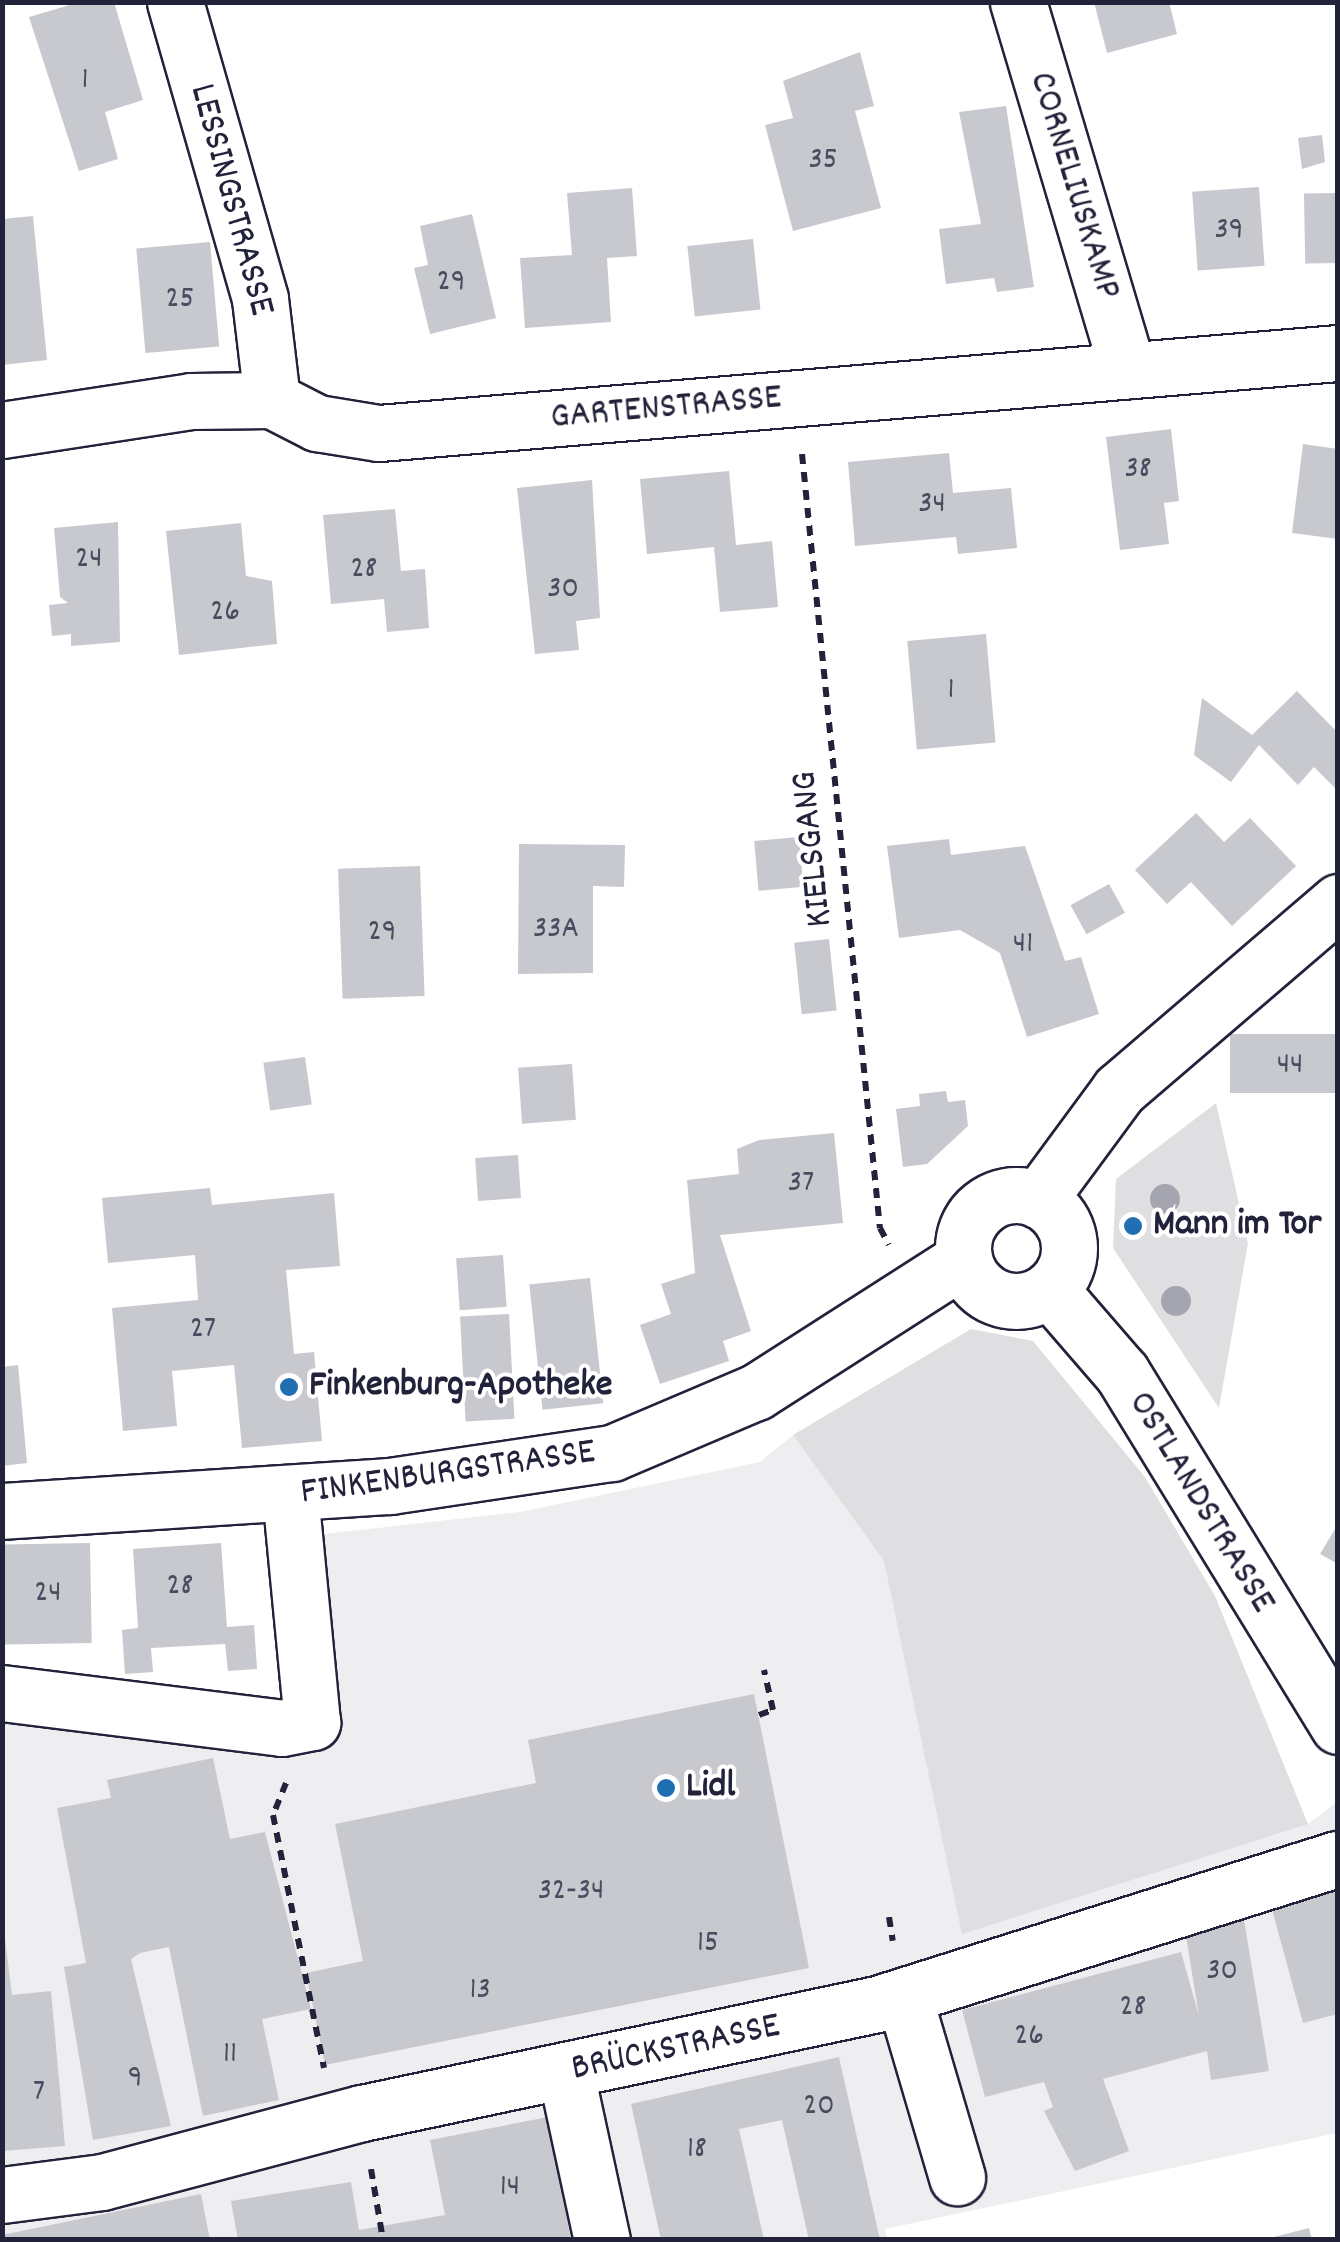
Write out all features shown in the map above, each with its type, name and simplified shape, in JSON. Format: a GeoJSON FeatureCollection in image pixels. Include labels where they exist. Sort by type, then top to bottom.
{"type":"FeatureCollection","features":[{"type":"Feature","properties":{"kind":"street","name":"LESSINGSTRASSE"},"geometry":{"type":"LineString","coordinates":[[175,2],[260,299],[272,400]]}},
{"type":"Feature","properties":{"kind":"street","name":"CORNELIUSKAMP"},"geometry":{"type":"LineString","coordinates":[[1018,2],[1128,370]]}},
{"type":"Feature","properties":{"kind":"street","name":"GARTENSTRASSE"},"geometry":{"type":"LineString","coordinates":[[2,430],[192,401],[272,400],[317,423],[379,433],[1338,353]]}},
{"type":"Feature","properties":{"kind":"street"},"geometry":{"type":"LineString","coordinates":[[1038,1200],[1120,1090],[1338,902]]}},
{"type":"Feature","properties":{"kind":"street"},"geometry":{"type":"LineString","coordinates":[[1016,1194],[1038,1200],[1058,1213],[1068,1240],[1063,1275],[1050,1290],[1017,1302],[997,1298],[964,1259],[976,1210],[1016,1194]]}},
{"type":"Feature","properties":{"kind":"street","name":"FINKENBURGSTRASSE"},"geometry":{"type":"LineString","coordinates":[[2,1511],[290,1496],[504,1474],[612,1452],[756,1392],[910,1289],[964,1259]]}},
{"type":"Feature","properties":{"kind":"street","name":"OSTLANDSTRASSE"},"geometry":{"type":"LineString","coordinates":[[1050,1290],[1122,1373],[1338,1726]]}},
{"type":"Feature","properties":{"kind":"street"},"geometry":{"type":"LineString","coordinates":[[2,1693],[282,1728],[312,1722],[290,1496]]}},
{"type":"Feature","properties":{"kind":"street","name":"BRÜCKSTRASSE"},"geometry":{"type":"LineString","coordinates":[[2,2195],[102,2182],[348,2117],[566,2074],[904,1998],[1338,1859]]}},
{"type":"Feature","properties":{"kind":"street"},"geometry":{"type":"LineString","coordinates":[[904,1998],[957,2178]]}},
{"type":"Feature","properties":{"kind":"street"},"geometry":{"type":"LineString","coordinates":[[566,2074],[602,2240]]}},
{"type":"Feature","properties":{"kind":"path","name":"KIELSGANG"},"geometry":{"type":"LineString","coordinates":[[796,398],[880,1228],[910,1289]]}},
{"type":"Feature","properties":{"kind":"path"},"geometry":{"type":"LineString","coordinates":[[758,1715],[774,1710],[764,1670]]}},
{"type":"Feature","properties":{"kind":"path"},"geometry":{"type":"LineString","coordinates":[[312,1722],[272,1814],[383,2240]]}},
{"type":"Feature","properties":{"kind":"shaded area"},"geometry":{"type":"Polygon","coordinates":[[[1216,1103],[1248,1243],[1219,1408],[1113,1248],[1116,1179],[1216,1103]]]}},
{"type":"Feature","properties":{"kind":"shaded area"},"geometry":{"type":"Polygon","coordinates":[[[971,1329],[1033,1341],[1145,1477],[1215,1596],[1308,1824],[962,1934],[884,1561],[793,1435],[971,1329]]]}},
{"type":"Feature","properties":{"kind":"shaded area"},"geometry":{"type":"Polygon","coordinates":[[[793,1435],[884,1561],[900,1631],[1308,1824],[1337,1802],[1337,2133],[885,2229],[887,2239],[3,2240],[3,1702],[294,1739],[271,1540],[520,1512],[760,1462],[793,1435]]]}},
{"type":"Feature","properties":{"kind":"building"},"geometry":{"type":"Polygon","coordinates":[[[80,2],[114,2],[143,100],[105,112],[118,159],[79,171],[29,17],[80,2]]]}},
{"type":"Feature","properties":{"kind":"building"},"geometry":{"type":"Polygon","coordinates":[[[1094,2],[1169,2],[1177,34],[1107,53],[1094,2]]]}},
{"type":"Feature","properties":{"kind":"building"},"geometry":{"type":"Polygon","coordinates":[[[860,52],[874,106],[855,111],[881,208],[793,231],[765,125],[793,118],[783,81],[860,52]]]}},
{"type":"Feature","properties":{"kind":"building"},"geometry":{"type":"Polygon","coordinates":[[[1006,106],[1034,287],[997,292],[994,278],[946,284],[939,229],[981,224],[959,112],[1006,106]]]}},
{"type":"Feature","properties":{"kind":"building"},"geometry":{"type":"Polygon","coordinates":[[[1322,135],[1325,162],[1302,169],[1298,138],[1322,135]]]}},
{"type":"Feature","properties":{"kind":"building"},"geometry":{"type":"Polygon","coordinates":[[[1259,187],[1265,266],[1198,270],[1192,192],[1259,187]]]}},
{"type":"Feature","properties":{"kind":"building"},"geometry":{"type":"Polygon","coordinates":[[[632,188],[637,256],[607,258],[611,322],[525,328],[520,258],[572,255],[567,193],[632,188]]]}},
{"type":"Feature","properties":{"kind":"building"},"geometry":{"type":"Polygon","coordinates":[[[1337,193],[1338,263],[1305,264],[1304,194],[1337,193]]]}},
{"type":"Feature","properties":{"kind":"building"},"geometry":{"type":"Polygon","coordinates":[[[472,214],[496,318],[430,334],[414,268],[428,265],[420,226],[472,214]]]}},
{"type":"Feature","properties":{"kind":"building"},"geometry":{"type":"Polygon","coordinates":[[[33,216],[47,360],[2,365],[2,219],[33,216]]]}},
{"type":"Feature","properties":{"kind":"building"},"geometry":{"type":"Polygon","coordinates":[[[753,239],[760,310],[695,317],[687,246],[753,239]]]}},
{"type":"Feature","properties":{"kind":"building"},"geometry":{"type":"Polygon","coordinates":[[[210,242],[219,347],[145,353],[136,248],[210,242]]]}},
{"type":"Feature","properties":{"kind":"building"},"geometry":{"type":"Polygon","coordinates":[[[1171,429],[1179,501],[1164,503],[1169,544],[1120,550],[1106,437],[1171,429]]]}},
{"type":"Feature","properties":{"kind":"building"},"geometry":{"type":"Polygon","coordinates":[[[1303,444],[1338,449],[1338,539],[1292,533],[1303,444]]]}},
{"type":"Feature","properties":{"kind":"building"},"geometry":{"type":"Polygon","coordinates":[[[949,453],[953,493],[1011,488],[1017,548],[958,554],[956,537],[855,546],[848,462],[949,453]]]}},
{"type":"Feature","properties":{"kind":"building"},"geometry":{"type":"Polygon","coordinates":[[[729,471],[736,545],[772,541],[778,607],[720,612],[714,547],[647,554],[640,479],[729,471]]]}},
{"type":"Feature","properties":{"kind":"building"},"geometry":{"type":"Polygon","coordinates":[[[592,480],[600,618],[576,621],[579,650],[535,654],[517,488],[592,480]]]}},
{"type":"Feature","properties":{"kind":"building"},"geometry":{"type":"Polygon","coordinates":[[[395,509],[401,571],[425,569],[429,628],[387,632],[384,599],[331,604],[323,515],[395,509]]]}},
{"type":"Feature","properties":{"kind":"building"},"geometry":{"type":"Polygon","coordinates":[[[118,522],[120,642],[71,646],[71,634],[52,636],[49,605],[68,603],[60,597],[54,528],[118,522]]]}},
{"type":"Feature","properties":{"kind":"building"},"geometry":{"type":"Polygon","coordinates":[[[241,523],[246,576],[272,581],[277,644],[179,655],[166,531],[241,523]]]}},
{"type":"Feature","properties":{"kind":"building"},"geometry":{"type":"Polygon","coordinates":[[[986,634],[995,743],[917,749],[907,641],[986,634]]]}},
{"type":"Feature","properties":{"kind":"building"},"geometry":{"type":"Polygon","coordinates":[[[1297,691],[1338,733],[1338,791],[1314,767],[1298,785],[1259,745],[1231,782],[1194,755],[1202,698],[1252,735],[1297,691]]]}},
{"type":"Feature","properties":{"kind":"building"},"geometry":{"type":"Polygon","coordinates":[[[1196,813],[1224,842],[1250,818],[1296,866],[1232,926],[1191,882],[1167,904],[1135,870],[1196,813]]]}},
{"type":"Feature","properties":{"kind":"building"},"geometry":{"type":"Polygon","coordinates":[[[799,837],[803,887],[759,891],[754,841],[799,837]]]}},
{"type":"Feature","properties":{"kind":"building"},"geometry":{"type":"Polygon","coordinates":[[[949,839],[951,855],[1025,846],[1065,961],[1081,957],[1099,1014],[1027,1037],[1000,953],[960,930],[899,938],[887,846],[949,839]]]}},
{"type":"Feature","properties":{"kind":"building"},"geometry":{"type":"Polygon","coordinates":[[[519,844],[625,845],[624,887],[593,886],[593,973],[518,974],[519,844]]]}},
{"type":"Feature","properties":{"kind":"building"},"geometry":{"type":"Polygon","coordinates":[[[420,866],[425,996],[343,999],[338,869],[420,866]]]}},
{"type":"Feature","properties":{"kind":"building"},"geometry":{"type":"Polygon","coordinates":[[[1109,884],[1125,913],[1087,934],[1071,905],[1109,884]]]}},
{"type":"Feature","properties":{"kind":"building"},"geometry":{"type":"Polygon","coordinates":[[[829,939],[837,1011],[802,1014],[794,943],[829,939]]]}},
{"type":"Feature","properties":{"kind":"building"},"geometry":{"type":"Polygon","coordinates":[[[1230,1034],[1338,1034],[1338,1093],[1230,1093],[1230,1034]]]}},
{"type":"Feature","properties":{"kind":"building"},"geometry":{"type":"Polygon","coordinates":[[[305,1057],[312,1105],[270,1110],[263,1063],[305,1057]]]}},
{"type":"Feature","properties":{"kind":"building"},"geometry":{"type":"Polygon","coordinates":[[[572,1064],[576,1120],[522,1124],[518,1068],[572,1064]]]}},
{"type":"Feature","properties":{"kind":"building"},"geometry":{"type":"Polygon","coordinates":[[[946,1091],[948,1102],[965,1100],[968,1126],[927,1164],[903,1167],[896,1109],[920,1106],[919,1094],[946,1091]]]}},
{"type":"Feature","properties":{"kind":"building"},"geometry":{"type":"Polygon","coordinates":[[[834,1133],[843,1223],[720,1235],[751,1331],[723,1341],[729,1361],[660,1384],[640,1325],[671,1314],[661,1284],[695,1273],[687,1180],[739,1174],[737,1149],[759,1140],[834,1133]]]}},
{"type":"Feature","properties":{"kind":"building"},"geometry":{"type":"Polygon","coordinates":[[[518,1155],[521,1198],[478,1201],[475,1158],[518,1155]]]}},
{"type":"Feature","properties":{"kind":"building"},"geometry":{"type":"Polygon","coordinates":[[[210,1188],[212,1205],[334,1193],[340,1266],[286,1270],[294,1354],[314,1352],[322,1441],[242,1448],[234,1365],[172,1371],[177,1426],[123,1431],[112,1308],[198,1300],[195,1255],[108,1263],[102,1198],[210,1188]]]}},
{"type":"Feature","properties":{"kind":"building"},"geometry":{"type":"Polygon","coordinates":[[[503,1255],[507,1307],[460,1310],[456,1258],[503,1255]]]}},
{"type":"Feature","properties":{"kind":"building"},"geometry":{"type":"Polygon","coordinates":[[[590,1278],[603,1403],[543,1410],[529,1284],[590,1278]]]}},
{"type":"Feature","properties":{"kind":"building"},"geometry":{"type":"Polygon","coordinates":[[[509,1314],[514,1419],[466,1421],[460,1317],[509,1314]]]}},
{"type":"Feature","properties":{"kind":"building"},"geometry":{"type":"Polygon","coordinates":[[[18,1365],[27,1463],[2,1466],[2,1367],[18,1365]]]}},
{"type":"Feature","properties":{"kind":"building"},"geometry":{"type":"Polygon","coordinates":[[[1338,1524],[1338,1564],[1320,1554],[1338,1524]]]}},
{"type":"Feature","properties":{"kind":"building"},"geometry":{"type":"Polygon","coordinates":[[[90,1543],[92,1643],[5,1645],[3,1545],[90,1543]]]}},
{"type":"Feature","properties":{"kind":"building"},"geometry":{"type":"Polygon","coordinates":[[[221,1543],[227,1627],[254,1625],[257,1669],[228,1671],[225,1644],[151,1648],[153,1672],[125,1674],[122,1630],[138,1628],[133,1549],[221,1543]]]}},
{"type":"Feature","properties":{"kind":"building"},"geometry":{"type":"Polygon","coordinates":[[[754,1694],[809,1968],[325,2065],[306,1973],[363,1961],[335,1824],[536,1783],[528,1740],[754,1694]]]}},
{"type":"Feature","properties":{"kind":"building"},"geometry":{"type":"Polygon","coordinates":[[[213,1758],[230,1839],[265,1832],[311,2009],[262,2019],[279,2100],[203,2116],[169,1947],[140,1953],[131,1959],[171,2126],[93,2140],[64,1967],[86,1963],[57,1808],[111,1798],[107,1780],[213,1758]]]}},
{"type":"Feature","properties":{"kind":"building"},"geometry":{"type":"Polygon","coordinates":[[[1338,1884],[1338,2014],[1303,2023],[1270,1902],[1338,1884]]]}},
{"type":"Feature","properties":{"kind":"building"},"geometry":{"type":"Polygon","coordinates":[[[1243,1914],[1269,2071],[1211,2080],[1207,2051],[1103,2079],[1129,2151],[1075,2171],[1044,2111],[1053,2107],[1044,2082],[985,2097],[962,2010],[1181,1952],[1199,2016],[1184,1924],[1243,1914]]]}},
{"type":"Feature","properties":{"kind":"building"},"geometry":{"type":"Polygon","coordinates":[[[2,1915],[12,1995],[51,1991],[65,2146],[2,2151],[2,1915]]]}},
{"type":"Feature","properties":{"kind":"building"},"geometry":{"type":"Polygon","coordinates":[[[839,2057],[880,2240],[809,2240],[782,2120],[739,2129],[764,2240],[661,2240],[631,2104],[839,2057]]]}},
{"type":"Feature","properties":{"kind":"building"},"geometry":{"type":"Polygon","coordinates":[[[548,2117],[571,2240],[238,2240],[231,2201],[351,2182],[359,2230],[445,2215],[430,2140],[548,2117]]]}},
{"type":"Feature","properties":{"kind":"building"},"geometry":{"type":"Polygon","coordinates":[[[201,2194],[210,2240],[2,2240],[2,2235],[201,2194]]]}},
{"type":"Feature","properties":{"kind":"building"},"geometry":{"type":"Polygon","coordinates":[[[1309,2228],[1312,2240],[1270,2240],[1270,2238],[1309,2228]]]}},
{"type":"Feature","properties":{"kind":"place","name":"Mann im Tor"},"geometry":{"type":"Point","coordinates":[1133,1226]}},
{"type":"Feature","properties":{"kind":"place","name":"Finkenburg-Apotheke"},"geometry":{"type":"Point","coordinates":[289,1387]}},
{"type":"Feature","properties":{"kind":"place","name":"Lidl"},"geometry":{"type":"Point","coordinates":[666,1788]}}]}
